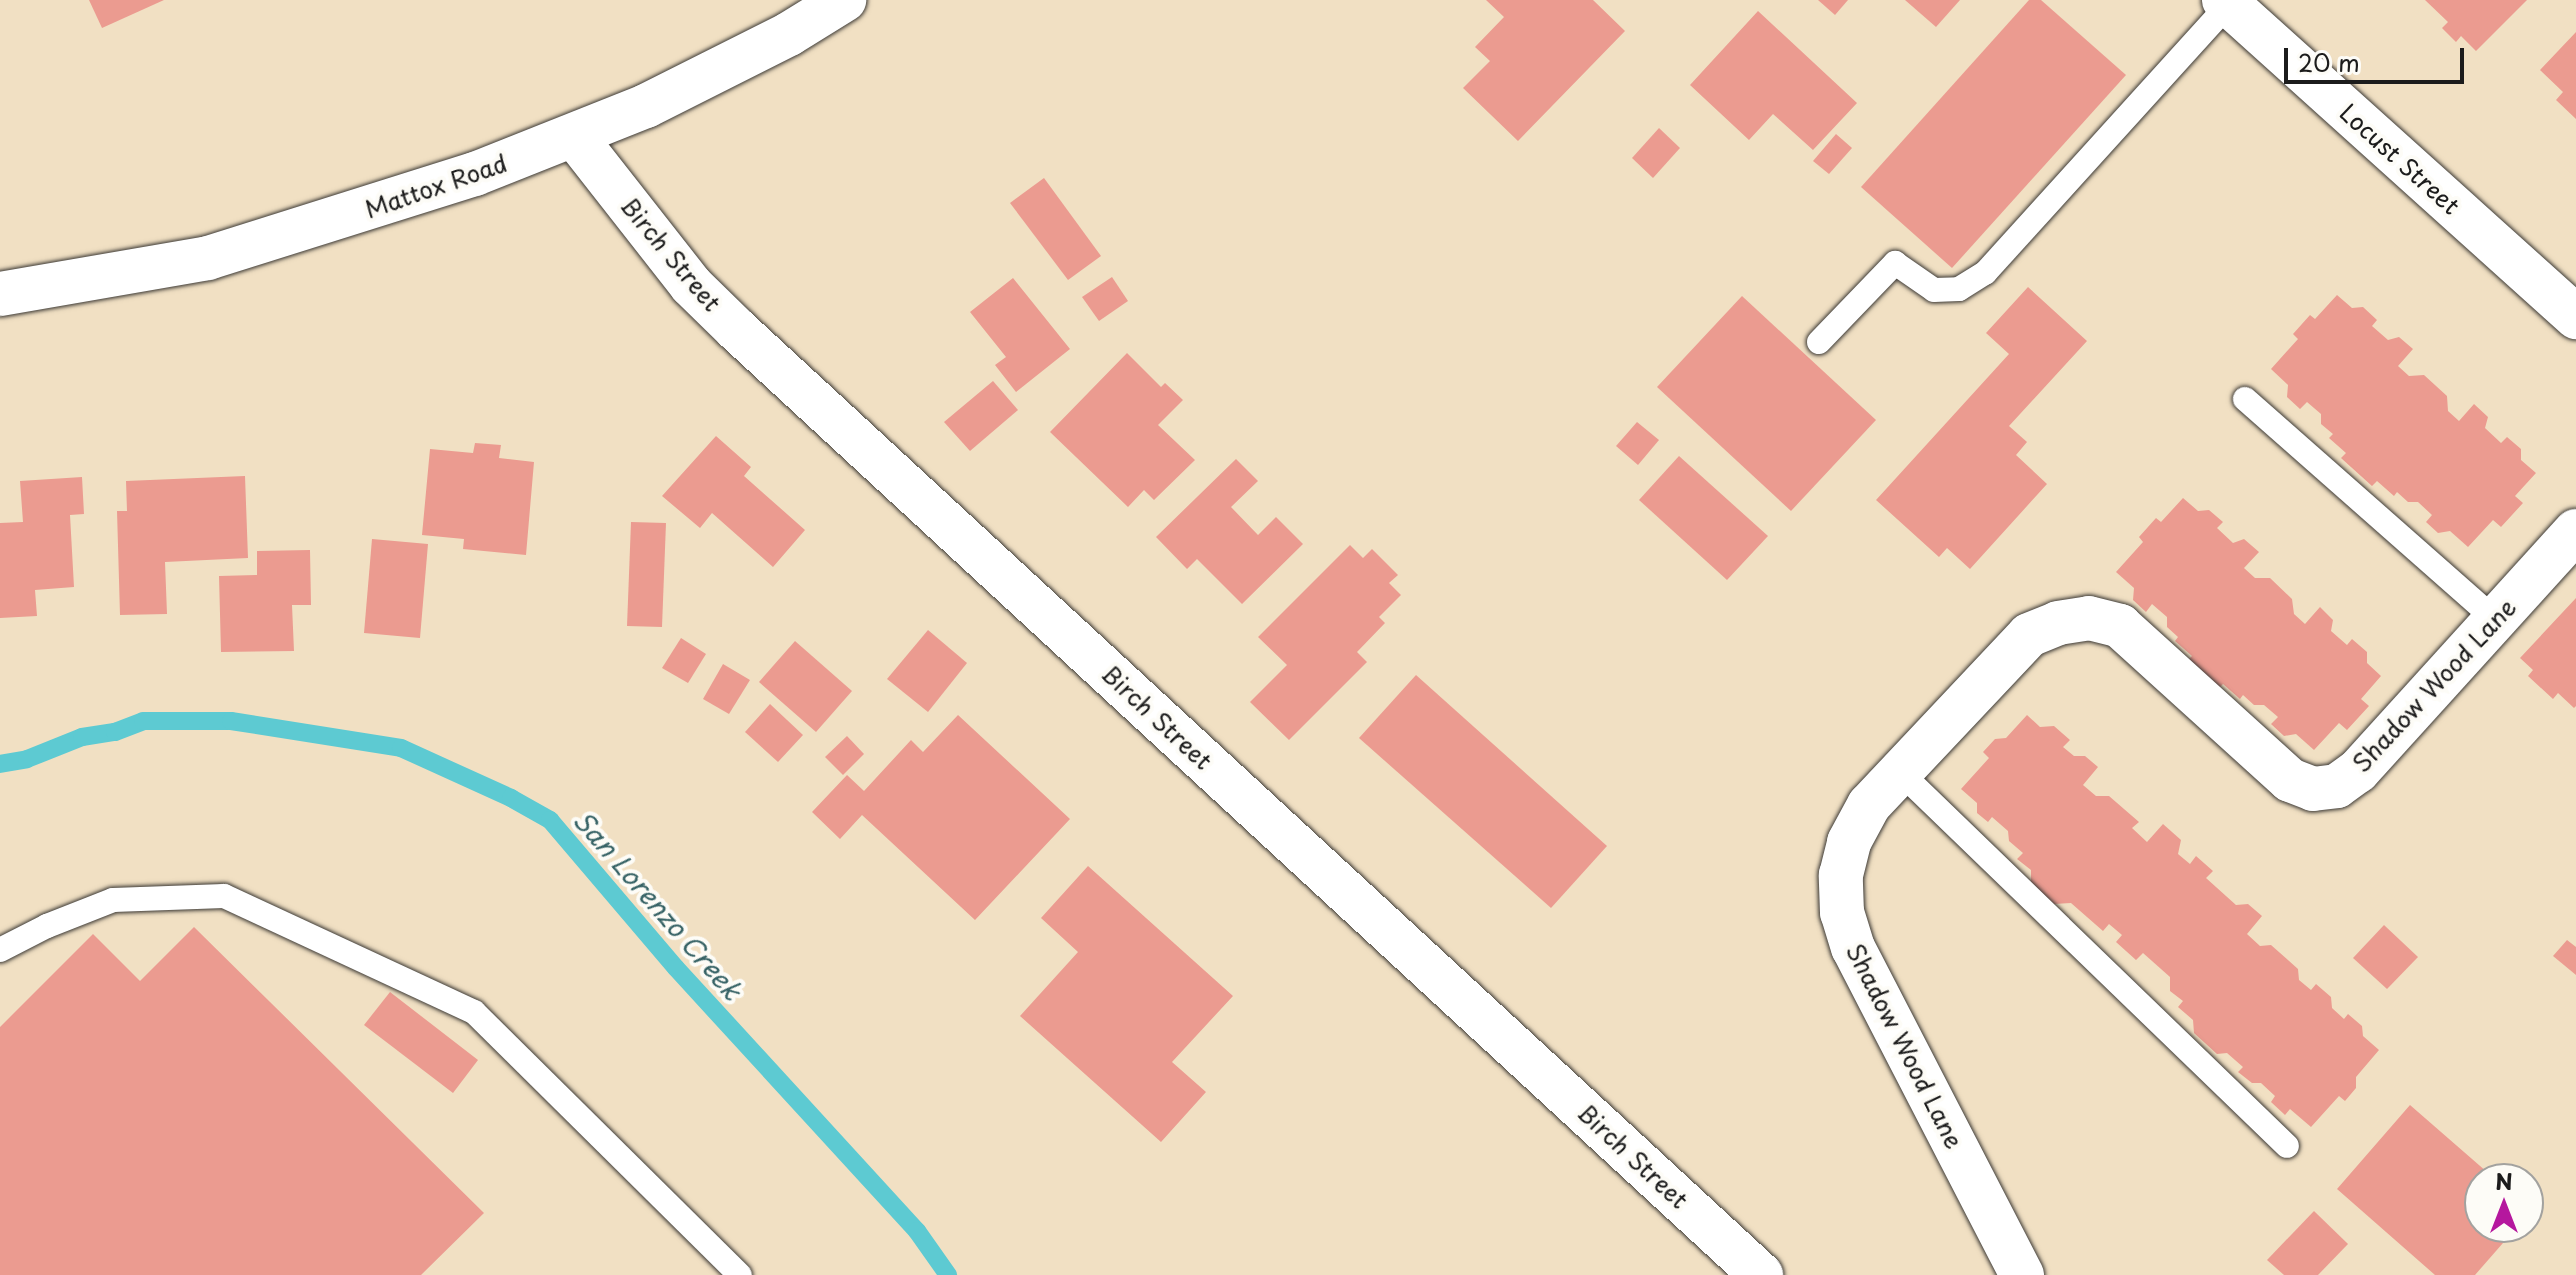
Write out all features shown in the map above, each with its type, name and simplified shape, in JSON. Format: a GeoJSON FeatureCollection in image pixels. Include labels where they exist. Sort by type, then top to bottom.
{"type":"FeatureCollection","features":[{"type":"Feature","properties":{"kind":"street","name":"Mattox Road"},"geometry":{"type":"LineString","coordinates":[[0,294],[208,258],[383,205],[575,137],[719,70],[844,0]]}},
{"type":"Feature","properties":{"kind":"street","name":"Locust Street"},"geometry":{"type":"LineString","coordinates":[[2226,2],[2576,317]]}},
{"type":"Feature","properties":{"kind":"street","name":"Birch Street"},"geometry":{"type":"LineString","coordinates":[[575,137],[691,285],[736,329],[1761,1275]]}},
{"type":"Feature","properties":{"kind":"street","name":"Shadow Wood Lane"},"geometry":{"type":"LineString","coordinates":[[2022,1275],[1853,948],[1842,913],[1841,875],[1849,842],[1869,805],[2029,635],[2058,623],[2089,618],[2120,626],[2290,780],[2313,789],[2337,786],[2358,771],[2576,531]]}},
{"type":"Feature","properties":{"kind":"lane"},"geometry":{"type":"LineString","coordinates":[[1819,342],[1895,263],[1934,290],[1959,289],[1985,273],[2226,2]]}},
{"type":"Feature","properties":{"kind":"lane"},"geometry":{"type":"LineString","coordinates":[[2245,399],[2496,620]]}},
{"type":"Feature","properties":{"kind":"lane"},"geometry":{"type":"LineString","coordinates":[[1900,772],[2287,1146]]}},
{"type":"Feature","properties":{"kind":"lane"},"geometry":{"type":"LineString","coordinates":[[0,950],[47,926],[113,900],[224,896],[474,1012],[740,1275]]}},
{"type":"Feature","properties":{"kind":"building"},"geometry":{"type":"Polygon","coordinates":[[[89,0],[164,0],[102,28],[89,0]]]}},
{"type":"Feature","properties":{"kind":"building"},"geometry":{"type":"Polygon","coordinates":[[[1486,0],[1593,0],[1625,31],[1518,141],[1463,88],[1490,61],[1475,47],[1504,17],[1486,0]]]}},
{"type":"Feature","properties":{"kind":"building"},"geometry":{"type":"Polygon","coordinates":[[[1818,0],[1848,0],[1835,15],[1818,0]]]}},
{"type":"Feature","properties":{"kind":"building"},"geometry":{"type":"Polygon","coordinates":[[[1905,0],[1960,0],[1936,27],[1905,0]]]}},
{"type":"Feature","properties":{"kind":"building"},"geometry":{"type":"Polygon","coordinates":[[[2029,0],[2041,0],[2126,75],[1952,268],[1861,187],[2029,0]]]}},
{"type":"Feature","properties":{"kind":"building"},"geometry":{"type":"Polygon","coordinates":[[[2425,0],[2527,0],[2476,51],[2461,36],[2456,42],[2442,28],[2448,22],[2425,0]]]}},
{"type":"Feature","properties":{"kind":"building"},"geometry":{"type":"Polygon","coordinates":[[[1758,11],[1857,103],[1813,150],[1773,114],[1749,140],[1690,85],[1758,11]]]}},
{"type":"Feature","properties":{"kind":"building"},"geometry":{"type":"Polygon","coordinates":[[[2576,32],[2576,119],[2556,100],[2563,92],[2540,70],[2576,32]]]}},
{"type":"Feature","properties":{"kind":"building"},"geometry":{"type":"Polygon","coordinates":[[[1659,128],[1680,148],[1653,178],[1632,158],[1659,128]]]}},
{"type":"Feature","properties":{"kind":"building"},"geometry":{"type":"Polygon","coordinates":[[[1836,134],[1852,148],[1829,174],[1813,161],[1836,134]]]}},
{"type":"Feature","properties":{"kind":"building"},"geometry":{"type":"Polygon","coordinates":[[[1044,178],[1101,256],[1068,280],[1010,203],[1044,178]]]}},
{"type":"Feature","properties":{"kind":"building"},"geometry":{"type":"Polygon","coordinates":[[[1112,277],[1128,301],[1099,321],[1082,297],[1112,277]]]}},
{"type":"Feature","properties":{"kind":"building"},"geometry":{"type":"Polygon","coordinates":[[[1013,278],[1070,349],[1016,392],[995,365],[1006,357],[970,312],[1013,278]]]}},
{"type":"Feature","properties":{"kind":"building"},"geometry":{"type":"Polygon","coordinates":[[[2028,287],[2087,341],[2009,426],[2027,442],[2016,455],[2047,484],[1970,569],[1947,548],[1939,557],[1876,500],[2009,354],[1986,333],[2028,287]]]}},
{"type":"Feature","properties":{"kind":"building"},"geometry":{"type":"Polygon","coordinates":[[[2337,295],[2352,308],[2363,307],[2377,320],[2372,326],[2388,340],[2399,337],[2413,349],[2398,366],[2409,376],[2424,375],[2447,396],[2448,411],[2459,421],[2474,404],[2488,417],[2485,428],[2501,443],[2507,437],[2521,449],[2521,460],[2536,473],[2515,496],[2523,503],[2501,527],[2493,520],[2468,547],[2450,531],[2438,533],[2426,522],[2432,515],[2418,502],[2408,502],[2397,492],[2394,496],[2377,481],[2372,486],[2341,458],[2346,453],[2329,438],[2333,434],[2321,424],[2321,414],[2307,402],[2300,409],[2287,397],[2288,385],[2271,369],[2298,339],[2293,334],[2310,315],[2315,319],[2337,295]]]}},
{"type":"Feature","properties":{"kind":"building"},"geometry":{"type":"Polygon","coordinates":[[[1742,296],[1876,420],[1791,511],[1657,387],[1742,296]]]}},
{"type":"Feature","properties":{"kind":"building"},"geometry":{"type":"Polygon","coordinates":[[[1127,353],[1161,387],[1165,383],[1183,400],[1158,425],[1195,460],[1154,500],[1144,490],[1128,507],[1050,432],[1127,353]]]}},
{"type":"Feature","properties":{"kind":"building"},"geometry":{"type":"Polygon","coordinates":[[[993,381],[1018,410],[970,451],[944,422],[993,381]]]}},
{"type":"Feature","properties":{"kind":"building"},"geometry":{"type":"Polygon","coordinates":[[[1637,422],[1659,440],[1638,465],[1616,446],[1637,422]]]}},
{"type":"Feature","properties":{"kind":"building"},"geometry":{"type":"Polygon","coordinates":[[[716,436],[751,467],[744,476],[805,530],[773,567],[712,513],[700,528],[662,496],[716,436]]]}},
{"type":"Feature","properties":{"kind":"building"},"geometry":{"type":"Polygon","coordinates":[[[475,443],[501,445],[499,458],[534,462],[526,555],[463,549],[464,539],[422,535],[430,449],[473,453],[475,443]]]}},
{"type":"Feature","properties":{"kind":"building"},"geometry":{"type":"Polygon","coordinates":[[[1679,456],[1768,536],[1727,580],[1639,500],[1679,456]]]}},
{"type":"Feature","properties":{"kind":"building"},"geometry":{"type":"Polygon","coordinates":[[[1236,459],[1258,481],[1231,507],[1258,535],[1276,517],[1303,544],[1242,604],[1197,559],[1187,569],[1156,537],[1236,459]]]}},
{"type":"Feature","properties":{"kind":"building"},"geometry":{"type":"Polygon","coordinates":[[[245,476],[248,558],[165,562],[167,614],[120,615],[117,511],[127,511],[126,481],[245,476]]]}},
{"type":"Feature","properties":{"kind":"building"},"geometry":{"type":"Polygon","coordinates":[[[82,477],[84,514],[70,515],[74,587],[35,590],[37,616],[0,618],[0,523],[23,522],[20,481],[82,477]]]}},
{"type":"Feature","properties":{"kind":"building"},"geometry":{"type":"Polygon","coordinates":[[[2183,498],[2198,511],[2209,510],[2223,522],[2217,528],[2233,543],[2244,539],[2259,552],[2244,568],[2255,578],[2270,578],[2292,599],[2294,614],[2305,624],[2320,607],[2333,620],[2331,631],[2347,645],[2352,639],[2367,652],[2367,663],[2381,676],[2361,699],[2369,706],[2347,730],[2339,723],[2314,750],[2296,734],[2284,736],[2271,724],[2278,717],[2264,705],[2254,705],[2243,695],[2240,699],[2223,684],[2218,689],[2187,661],[2192,656],[2175,641],[2178,637],[2167,627],[2167,617],[2152,604],[2146,612],[2133,600],[2134,588],[2116,572],[2143,542],[2139,537],[2156,518],[2161,522],[2183,498]]]}},
{"type":"Feature","properties":{"kind":"building"},"geometry":{"type":"Polygon","coordinates":[[[631,522],[666,523],[662,627],[627,626],[631,522]]]}},
{"type":"Feature","properties":{"kind":"building"},"geometry":{"type":"Polygon","coordinates":[[[372,539],[428,544],[420,638],[364,633],[372,539]]]}},
{"type":"Feature","properties":{"kind":"building"},"geometry":{"type":"Polygon","coordinates":[[[1350,545],[1363,558],[1372,549],[1398,575],[1389,583],[1401,595],[1379,617],[1385,623],[1357,652],[1367,662],[1289,740],[1250,702],[1287,665],[1258,637],[1350,545]]]}},
{"type":"Feature","properties":{"kind":"building"},"geometry":{"type":"Polygon","coordinates":[[[310,550],[311,605],[292,605],[294,651],[221,652],[219,576],[257,575],[257,551],[310,550]]]}},
{"type":"Feature","properties":{"kind":"building"},"geometry":{"type":"Polygon","coordinates":[[[2576,598],[2574,708],[2558,693],[2553,699],[2528,676],[2533,670],[2520,658],[2576,598]]]}},
{"type":"Feature","properties":{"kind":"building"},"geometry":{"type":"Polygon","coordinates":[[[928,630],[967,663],[928,712],[887,679],[928,630]]]}},
{"type":"Feature","properties":{"kind":"building"},"geometry":{"type":"Polygon","coordinates":[[[681,638],[706,654],[688,683],[662,668],[681,638]]]}},
{"type":"Feature","properties":{"kind":"building"},"geometry":{"type":"Polygon","coordinates":[[[795,641],[852,691],[816,732],[759,682],[795,641]]]}},
{"type":"Feature","properties":{"kind":"building"},"geometry":{"type":"Polygon","coordinates":[[[723,664],[750,680],[729,714],[703,699],[723,664]]]}},
{"type":"Feature","properties":{"kind":"building"},"geometry":{"type":"Polygon","coordinates":[[[1416,675],[1607,846],[1551,908],[1359,738],[1416,675]]]}},
{"type":"Feature","properties":{"kind":"building"},"geometry":{"type":"Polygon","coordinates":[[[770,704],[803,735],[778,762],[745,732],[770,704]]]}},
{"type":"Feature","properties":{"kind":"building"},"geometry":{"type":"Polygon","coordinates":[[[958,715],[1070,819],[975,920],[862,815],[840,839],[812,812],[847,775],[864,791],[911,740],[923,752],[958,715]]]}},
{"type":"Feature","properties":{"kind":"building"},"geometry":{"type":"Polygon","coordinates":[[[2027,715],[2040,727],[2054,726],[2070,740],[2063,747],[2074,756],[2085,756],[2098,767],[2083,785],[2096,796],[2109,796],[2139,822],[2132,828],[2147,842],[2163,824],[2181,840],[2178,854],[2190,864],[2196,856],[2213,871],[2206,878],[2236,905],[2248,904],[2262,916],[2247,934],[2260,946],[2271,945],[2298,969],[2299,980],[2311,990],[2316,984],[2331,997],[2332,1008],[2344,1019],[2348,1014],[2362,1026],[2363,1036],[2379,1050],[2356,1077],[2356,1088],[2345,1101],[2339,1096],[2311,1127],[2290,1109],[2285,1115],[2271,1102],[2275,1096],[2261,1083],[2252,1083],[2238,1072],[2243,1067],[2227,1053],[2217,1054],[2194,1033],[2193,1020],[2178,1007],[2183,1001],[2170,991],[2170,977],[2143,953],[2136,960],[2116,942],[2122,935],[2109,924],[2103,931],[2071,903],[2054,904],[2031,883],[2031,870],[2017,859],[2023,853],[2009,841],[2008,831],[1992,817],[1988,822],[1977,813],[1977,803],[1961,789],[1989,758],[1983,752],[1995,739],[2006,738],[2027,715]]]}},
{"type":"Feature","properties":{"kind":"building"},"geometry":{"type":"Polygon","coordinates":[[[847,736],[864,754],[843,775],[825,757],[847,736]]]}},
{"type":"Feature","properties":{"kind":"building"},"geometry":{"type":"Polygon","coordinates":[[[1088,866],[1233,996],[1172,1062],[1206,1092],[1161,1142],[1020,1016],[1078,952],[1041,918],[1088,866]]]}},
{"type":"Feature","properties":{"kind":"building"},"geometry":{"type":"Polygon","coordinates":[[[2384,925],[2418,957],[2387,989],[2353,958],[2384,925]]]}},
{"type":"Feature","properties":{"kind":"building"},"geometry":{"type":"Polygon","coordinates":[[[194,927],[484,1213],[421,1275],[0,1275],[0,1027],[93,934],[140,981],[194,927]]]}},
{"type":"Feature","properties":{"kind":"building"},"geometry":{"type":"Polygon","coordinates":[[[2567,940],[2576,947],[2576,975],[2553,956],[2567,940]]]}},
{"type":"Feature","properties":{"kind":"building"},"geometry":{"type":"Polygon","coordinates":[[[390,992],[478,1060],[453,1093],[364,1025],[390,992]]]}},
{"type":"Feature","properties":{"kind":"building"},"geometry":{"type":"Polygon","coordinates":[[[2410,1105],[2477,1163],[2464,1163],[2464,1243],[2503,1243],[2475,1275],[2435,1275],[2337,1189],[2410,1105]]]}},
{"type":"Feature","properties":{"kind":"building"},"geometry":{"type":"Polygon","coordinates":[[[2314,1211],[2348,1244],[2318,1275],[2284,1275],[2267,1260],[2314,1211]]]}},
{"type":"Feature","properties":{"kind":"waterway","name":"San Lorenzo Creek"},"geometry":{"type":"LineString","coordinates":[[0,764],[27,759],[82,737],[115,732],[143,721],[231,721],[401,748],[511,798],[550,820],[676,968],[917,1231],[948,1275]]}}]}
